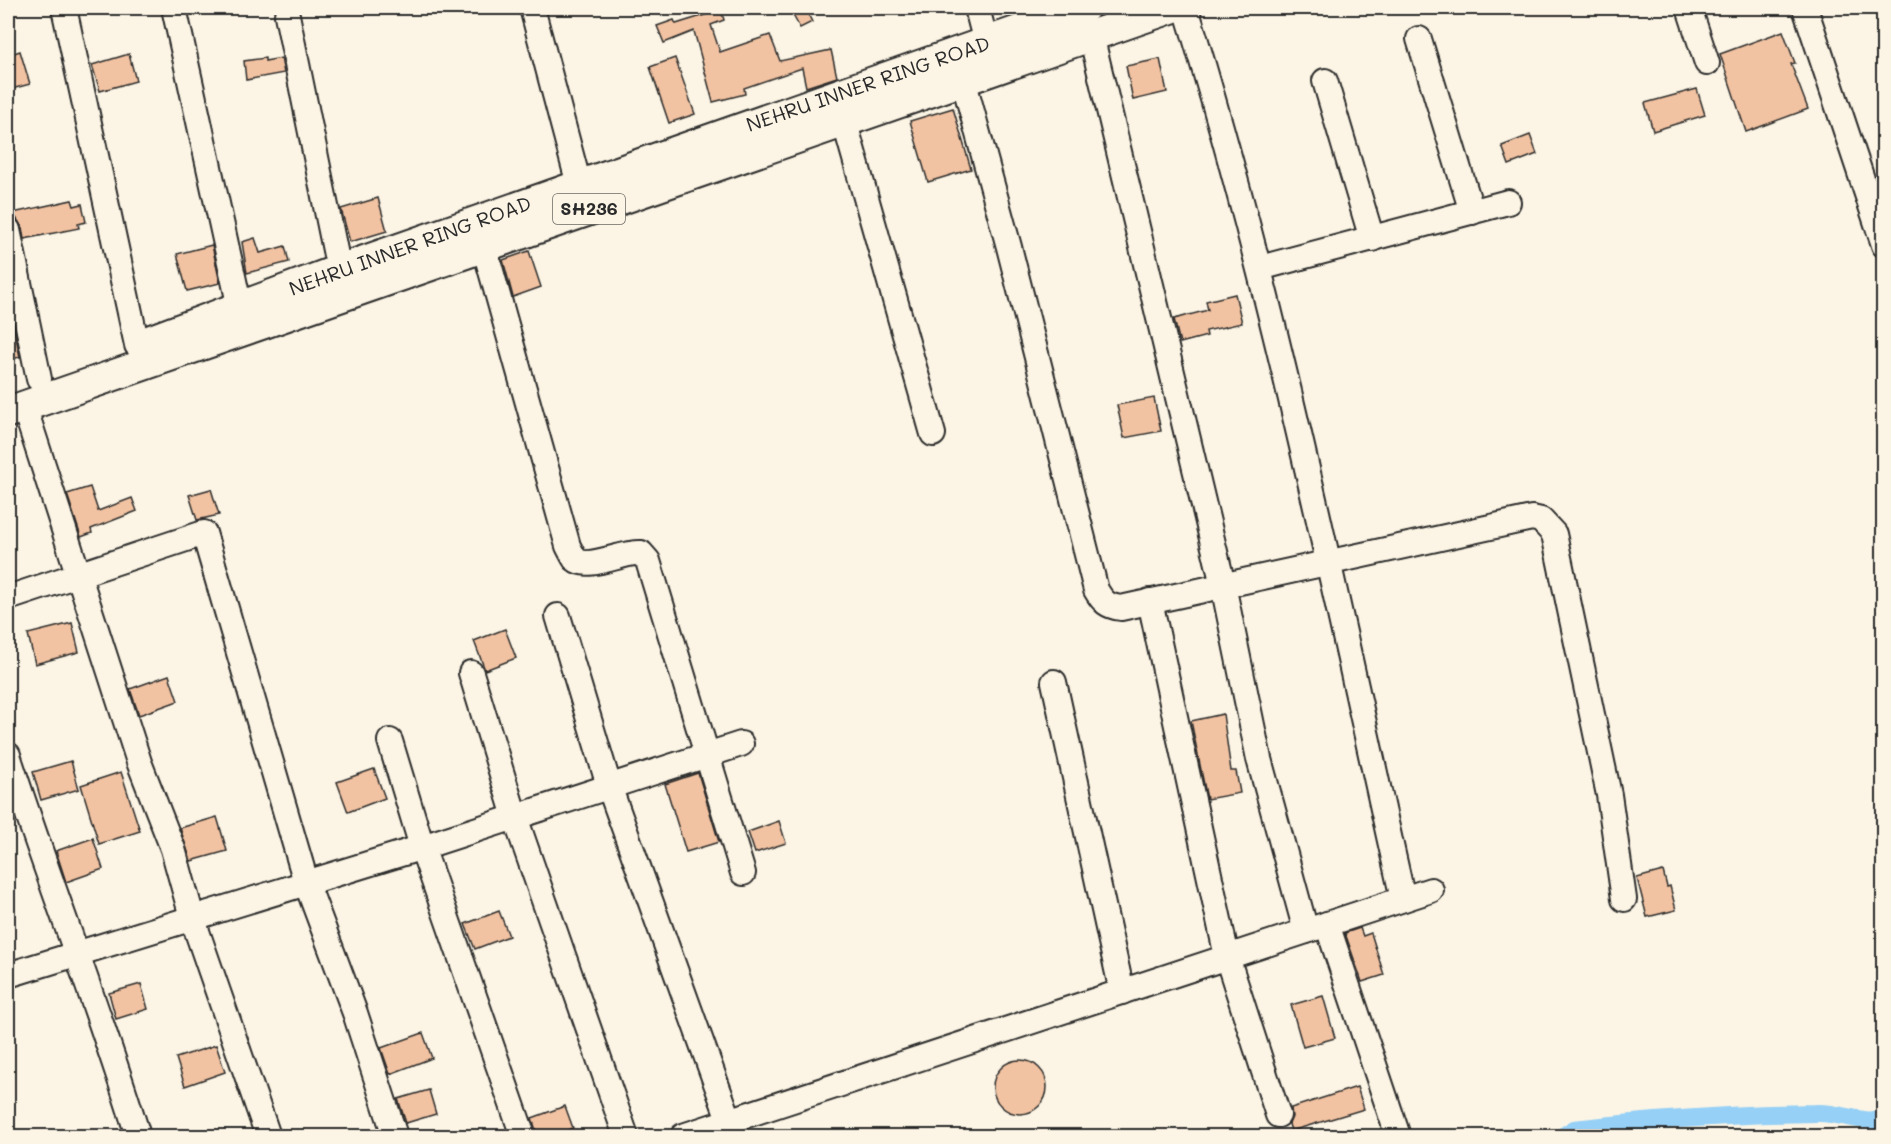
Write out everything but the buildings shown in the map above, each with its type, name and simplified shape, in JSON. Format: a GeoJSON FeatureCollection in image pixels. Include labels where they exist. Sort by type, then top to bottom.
{"type":"FeatureCollection","features":[{"type":"Feature","properties":{"kind":"main road","name":"SH236"},"geometry":{"type":"LineString","coordinates":[[13,403],[484,246],[963,79],[1088,21],[1171,8]]}},
{"type":"Feature","properties":{"kind":"main road","name":"NEHRU INNER RING ROAD"},"geometry":{"type":"LineString","coordinates":[[13,403],[39,379],[240,308],[339,270],[986,43],[1088,21]]}},
{"type":"Feature","properties":{"kind":"street"},"geometry":{"type":"LineString","coordinates":[[64,8],[137,345]]}},
{"type":"Feature","properties":{"kind":"street"},"geometry":{"type":"LineString","coordinates":[[174,8],[240,308]]}},
{"type":"Feature","properties":{"kind":"street"},"geometry":{"type":"LineString","coordinates":[[532,8],[579,185]]}},
{"type":"Feature","properties":{"kind":"street"},"geometry":{"type":"LineString","coordinates":[[977,8],[986,43]]}},
{"type":"Feature","properties":{"kind":"street"},"geometry":{"type":"LineString","coordinates":[[1186,8],[1214,97],[1260,268],[1403,899]]}},
{"type":"Feature","properties":{"kind":"street"},"geometry":{"type":"LineString","coordinates":[[1689,8],[1707,63]]}},
{"type":"Feature","properties":{"kind":"street"},"geometry":{"type":"LineString","coordinates":[[1805,8],[1884,245]]}},
{"type":"Feature","properties":{"kind":"street"},"geometry":{"type":"LineString","coordinates":[[287,15],[339,270]]}},
{"type":"Feature","properties":{"kind":"street"},"geometry":{"type":"LineString","coordinates":[[1088,21],[1223,585],[1259,759],[1317,928],[1398,1137]]}},
{"type":"Feature","properties":{"kind":"street"},"geometry":{"type":"LineString","coordinates":[[1419,39],[1472,212]]}},
{"type":"Feature","properties":{"kind":"street"},"geometry":{"type":"LineString","coordinates":[[963,79],[1009,247],[1096,590],[1109,606],[1121,608],[1532,518],[1541,520],[1554,534],[1609,795],[1624,898]]}},
{"type":"Feature","properties":{"kind":"street"},"geometry":{"type":"LineString","coordinates":[[1325,81],[1372,239]]}},
{"type":"Feature","properties":{"kind":"street"},"geometry":{"type":"LineString","coordinates":[[844,120],[933,434]]}},
{"type":"Feature","properties":{"kind":"street"},"geometry":{"type":"LineString","coordinates":[[1260,268],[1508,202]]}},
{"type":"Feature","properties":{"kind":"street"},"geometry":{"type":"LineString","coordinates":[[8,230],[39,379]]}},
{"type":"Feature","properties":{"kind":"street"},"geometry":{"type":"LineString","coordinates":[[484,246],[568,546],[576,559],[587,564],[632,552],[641,553],[648,561],[743,873]]}},
{"type":"Feature","properties":{"kind":"street"},"geometry":{"type":"LineString","coordinates":[[13,403],[80,575],[139,762],[173,849],[192,917],[268,1137]]}},
{"type":"Feature","properties":{"kind":"street"},"geometry":{"type":"LineString","coordinates":[[8,598],[204,533],[306,882],[355,1013],[395,1137]]}},
{"type":"Feature","properties":{"kind":"street"},"geometry":{"type":"LineString","coordinates":[[1150,601],[1227,957],[1278,1115]]}},
{"type":"Feature","properties":{"kind":"street"},"geometry":{"type":"LineString","coordinates":[[558,616],[609,786],[732,1129]]}},
{"type":"Feature","properties":{"kind":"street"},"geometry":{"type":"LineString","coordinates":[[471,673],[515,817],[626,1137]]}},
{"type":"Feature","properties":{"kind":"street"},"geometry":{"type":"LineString","coordinates":[[1054,682],[1122,992]]}},
{"type":"Feature","properties":{"kind":"street"},"geometry":{"type":"LineString","coordinates":[[390,741],[422,847],[523,1137]]}},
{"type":"Feature","properties":{"kind":"street"},"geometry":{"type":"LineString","coordinates":[[8,975],[422,847],[741,744]]}},
{"type":"Feature","properties":{"kind":"street"},"geometry":{"type":"LineString","coordinates":[[8,755],[75,954],[114,1057],[138,1137]]}},
{"type":"Feature","properties":{"kind":"street"},"geometry":{"type":"LineString","coordinates":[[683,1137],[732,1129],[1122,992],[1431,890]]}},
{"type":"Feature","properties":{"kind":"waterway"},"geometry":{"type":"LineString","coordinates":[[1563,1136],[1574,1129],[1665,1120],[1755,1115],[1825,1113],[1884,1121]]}}]}
